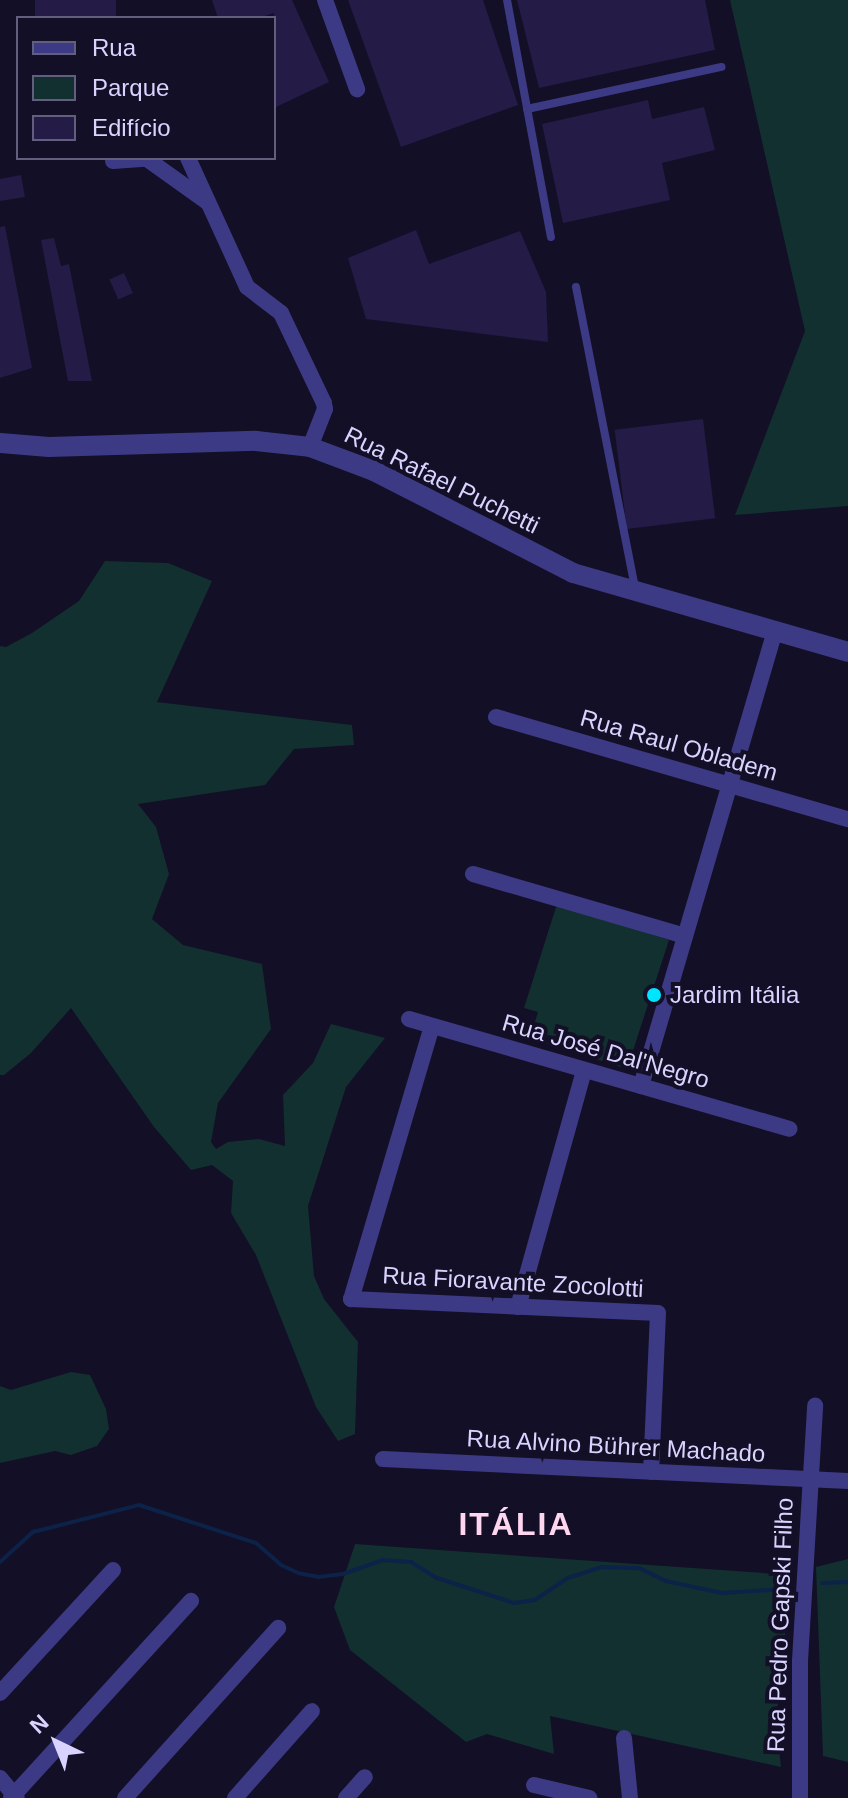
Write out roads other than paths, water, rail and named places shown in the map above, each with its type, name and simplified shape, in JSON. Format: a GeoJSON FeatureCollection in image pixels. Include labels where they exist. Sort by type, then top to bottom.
{"type":"FeatureCollection","features":[{"type":"Feature","properties":{"kind":"street"},"geometry":{"type":"LineString","coordinates":[[325,0],[357,89]]}},
{"type":"Feature","properties":{"kind":"street"},"geometry":{"type":"LineString","coordinates":[[113,161],[130,160]]}},
{"type":"Feature","properties":{"kind":"street"},"geometry":{"type":"LineString","coordinates":[[148,160],[209,202]]}},
{"type":"Feature","properties":{"kind":"street"},"geometry":{"type":"LineString","coordinates":[[189,160],[247,287],[281,313],[324,403],[325,409],[310,447]]}},
{"type":"Feature","properties":{"kind":"street","name":"Rua Rafael Puchetti"},"geometry":{"type":"LineString","coordinates":[[0,443],[49,447],[256,441],[310,447],[374,471],[557,565],[636,593],[848,652]]}},
{"type":"Feature","properties":{"kind":"street"},"geometry":{"type":"LineString","coordinates":[[641,1086],[775,631]]}},
{"type":"Feature","properties":{"kind":"street","name":"Rua Raul Obladem"},"geometry":{"type":"LineString","coordinates":[[496,717],[848,819]]}},
{"type":"Feature","properties":{"kind":"street"},"geometry":{"type":"LineString","coordinates":[[473,874],[685,936]]}},
{"type":"Feature","properties":{"kind":"street","name":"Rua José Dal'Negro"},"geometry":{"type":"LineString","coordinates":[[409,1019],[789,1129]]}},
{"type":"Feature","properties":{"kind":"street","name":"Rua Fioravante Zocolotti"},"geometry":{"type":"LineString","coordinates":[[432,1026],[351,1299],[658,1313],[651,1472]]}},
{"type":"Feature","properties":{"kind":"street"},"geometry":{"type":"LineString","coordinates":[[518,1307],[584,1070]]}},
{"type":"Feature","properties":{"kind":"street","name":"Rua Pedro Gapski Filho"},"geometry":{"type":"LineString","coordinates":[[800,1798],[798,1714],[815,1405]]}},
{"type":"Feature","properties":{"kind":"street","name":"Rua Alvino Bührer Machado"},"geometry":{"type":"LineString","coordinates":[[383,1459],[848,1481]]}},
{"type":"Feature","properties":{"kind":"street"},"geometry":{"type":"LineString","coordinates":[[0,1693],[113,1570]]}},
{"type":"Feature","properties":{"kind":"street"},"geometry":{"type":"LineString","coordinates":[[0,1778],[14,1797],[191,1601]]}},
{"type":"Feature","properties":{"kind":"street"},"geometry":{"type":"LineString","coordinates":[[125,1798],[278,1628]]}},
{"type":"Feature","properties":{"kind":"street"},"geometry":{"type":"LineString","coordinates":[[235,1798],[312,1711]]}},
{"type":"Feature","properties":{"kind":"street"},"geometry":{"type":"LineString","coordinates":[[624,1738],[630,1798]]}},
{"type":"Feature","properties":{"kind":"street"},"geometry":{"type":"LineString","coordinates":[[346,1798],[365,1777]]}},
{"type":"Feature","properties":{"kind":"street"},"geometry":{"type":"LineString","coordinates":[[534,1785],[589,1798]]}},
{"type":"Feature","properties":{"kind":"lane"},"geometry":{"type":"LineString","coordinates":[[507,0],[551,237]]}},
{"type":"Feature","properties":{"kind":"lane"},"geometry":{"type":"LineString","coordinates":[[527,109],[722,67]]}},
{"type":"Feature","properties":{"kind":"lane"},"geometry":{"type":"LineString","coordinates":[[576,287],[636,593]]}},
{"type":"Feature","properties":{"kind":"waterway"},"geometry":{"type":"LineString","coordinates":[[0,1562],[33,1532],[139,1505],[256,1543],[281,1565],[298,1573],[318,1577],[343,1574],[383,1560],[411,1562],[437,1578],[514,1603],[535,1600],[568,1578],[601,1567],[639,1568],[666,1581],[722,1593],[786,1589]]}},
{"type":"Feature","properties":{"kind":"waterway"},"geometry":{"type":"LineString","coordinates":[[822,1583],[848,1582]]}},
{"type":"Feature","properties":{"kind":"place","name":"Jardim Itália"},"geometry":{"type":"Point","coordinates":[654,995]}},
{"type":"Feature","properties":{"kind":"district","name":"ITÁLIA"},"geometry":{"type":"Point","coordinates":[516,1524]}}]}
